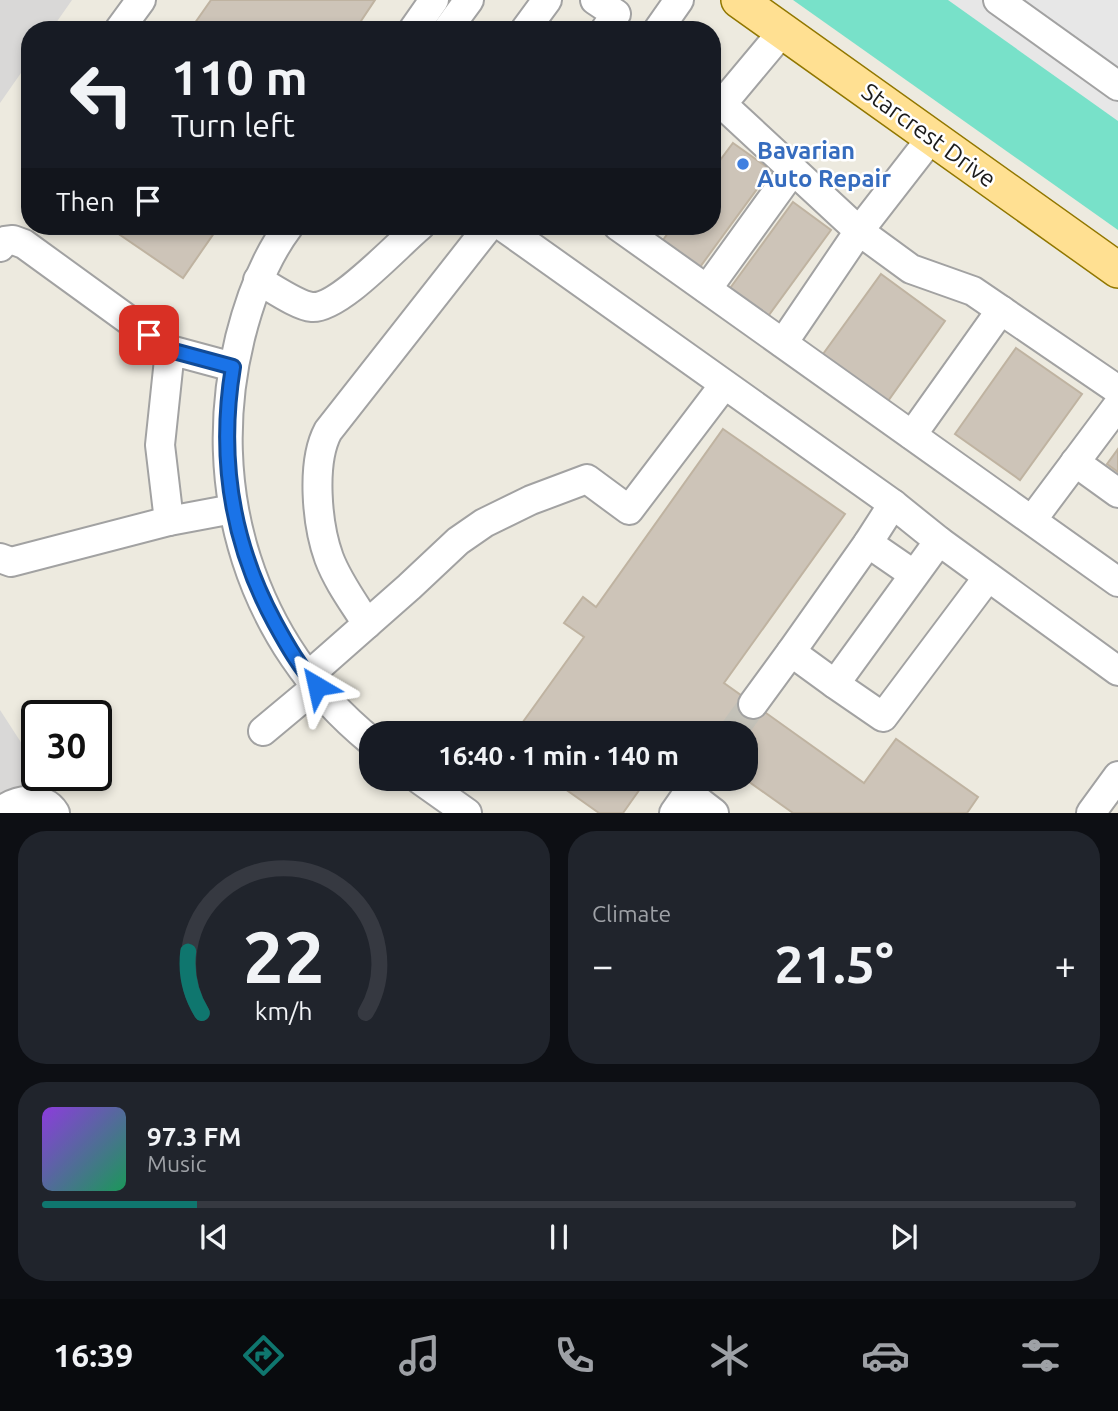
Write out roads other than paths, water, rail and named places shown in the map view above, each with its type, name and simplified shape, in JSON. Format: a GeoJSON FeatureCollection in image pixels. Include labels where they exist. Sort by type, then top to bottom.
{"type":"FeatureCollection","features":[{"type":"Feature","properties":{"kind":"main road","name":"Starcrest Drive"},"geometry":{"type":"LineString","coordinates":[[739,0],[1118,270]]}},
{"type":"Feature","properties":{"kind":"street"},"geometry":{"type":"LineString","coordinates":[[126,21],[141,0]]}},
{"type":"Feature","properties":{"kind":"street"},"geometry":{"type":"LineString","coordinates":[[419,21],[434,0]]}},
{"type":"Feature","properties":{"kind":"street"},"geometry":{"type":"LineString","coordinates":[[454,21],[469,0]]}},
{"type":"Feature","properties":{"kind":"street"},"geometry":{"type":"LineString","coordinates":[[532,21],[547,0]]}},
{"type":"Feature","properties":{"kind":"street"},"geometry":{"type":"LineString","coordinates":[[595,0],[616,14],[611,21]]}},
{"type":"Feature","properties":{"kind":"street"},"geometry":{"type":"LineString","coordinates":[[664,21],[679,0]]}},
{"type":"Feature","properties":{"kind":"street"},"geometry":{"type":"LineString","coordinates":[[998,0],[1118,86]]}},
{"type":"Feature","properties":{"kind":"street"},"geometry":{"type":"LineString","coordinates":[[721,105],[783,31]]}},
{"type":"Feature","properties":{"kind":"street"},"geometry":{"type":"LineString","coordinates":[[721,113],[793,170],[859,231],[911,269],[973,291],[1118,390]]}},
{"type":"Feature","properties":{"kind":"street"},"geometry":{"type":"LineString","coordinates":[[783,343],[859,231],[932,137]]}},
{"type":"Feature","properties":{"kind":"street"},"geometry":{"type":"LineString","coordinates":[[707,289],[793,170]]}},
{"type":"Feature","properties":{"kind":"street"},"geometry":{"type":"LineString","coordinates":[[282,235],[258,280],[244,321],[233,367],[227,438],[228,484],[246,562],[282,636],[312,681],[359,730]]}},
{"type":"Feature","properties":{"kind":"street"},"geometry":{"type":"LineString","coordinates":[[258,280],[309,307],[325,307],[343,295],[410,235]]}},
{"type":"Feature","properties":{"kind":"street"},"geometry":{"type":"LineString","coordinates":[[367,624],[329,559],[321,524],[317,478],[321,444],[328,431],[482,235]]}},
{"type":"Feature","properties":{"kind":"street"},"geometry":{"type":"LineString","coordinates":[[515,235],[893,504],[939,541],[1118,671]]}},
{"type":"Feature","properties":{"kind":"street"},"geometry":{"type":"LineString","coordinates":[[631,235],[1118,582]]}},
{"type":"Feature","properties":{"kind":"street"},"geometry":{"type":"LineString","coordinates":[[0,247],[5,241],[13,240],[24,244],[170,350],[233,367]]}},
{"type":"Feature","properties":{"kind":"street"},"geometry":{"type":"LineString","coordinates":[[912,435],[1001,310]]}},
{"type":"Feature","properties":{"kind":"street"},"geometry":{"type":"LineString","coordinates":[[169,521],[160,445],[170,350]]}},
{"type":"Feature","properties":{"kind":"street"},"geometry":{"type":"LineString","coordinates":[[263,731],[367,624],[458,541],[484,523],[531,500],[587,479],[629,510],[724,385]]}},
{"type":"Feature","properties":{"kind":"street"},"geometry":{"type":"LineString","coordinates":[[1032,520],[1118,405]]}},
{"type":"Feature","properties":{"kind":"street"},"geometry":{"type":"LineString","coordinates":[[1075,462],[1118,493]]}},
{"type":"Feature","properties":{"kind":"street"},"geometry":{"type":"LineString","coordinates":[[753,704],[893,504]]}},
{"type":"Feature","properties":{"kind":"street"},"geometry":{"type":"LineString","coordinates":[[0,558],[11,562],[169,521],[233,509]]}},
{"type":"Feature","properties":{"kind":"street"},"geometry":{"type":"LineString","coordinates":[[835,684],[939,541]]}},
{"type":"Feature","properties":{"kind":"street"},"geometry":{"type":"LineString","coordinates":[[868,543],[913,575]]}},
{"type":"Feature","properties":{"kind":"street"},"geometry":{"type":"LineString","coordinates":[[791,652],[883,717],[988,577]]}},
{"type":"Feature","properties":{"kind":"street"},"geometry":{"type":"LineString","coordinates":[[1091,813],[1118,776]]}},
{"type":"Feature","properties":{"kind":"street"},"geometry":{"type":"LineString","coordinates":[[433,791],[452,808]]}},
{"type":"Feature","properties":{"kind":"street"},"geometry":{"type":"LineString","coordinates":[[687,795],[714,813]]}},
{"type":"Feature","properties":{"kind":"street"},"geometry":{"type":"LineString","coordinates":[[0,812],[11,803],[34,799],[52,807],[55,813]]}},
{"type":"Feature","properties":{"kind":"tunnel"},"geometry":{"type":"LineString","coordinates":[[741,721],[753,704]]}},
{"type":"Feature","properties":{"kind":"place","name":"Bavarian Auto Repair"},"geometry":{"type":"Point","coordinates":[743,164]}}]}
